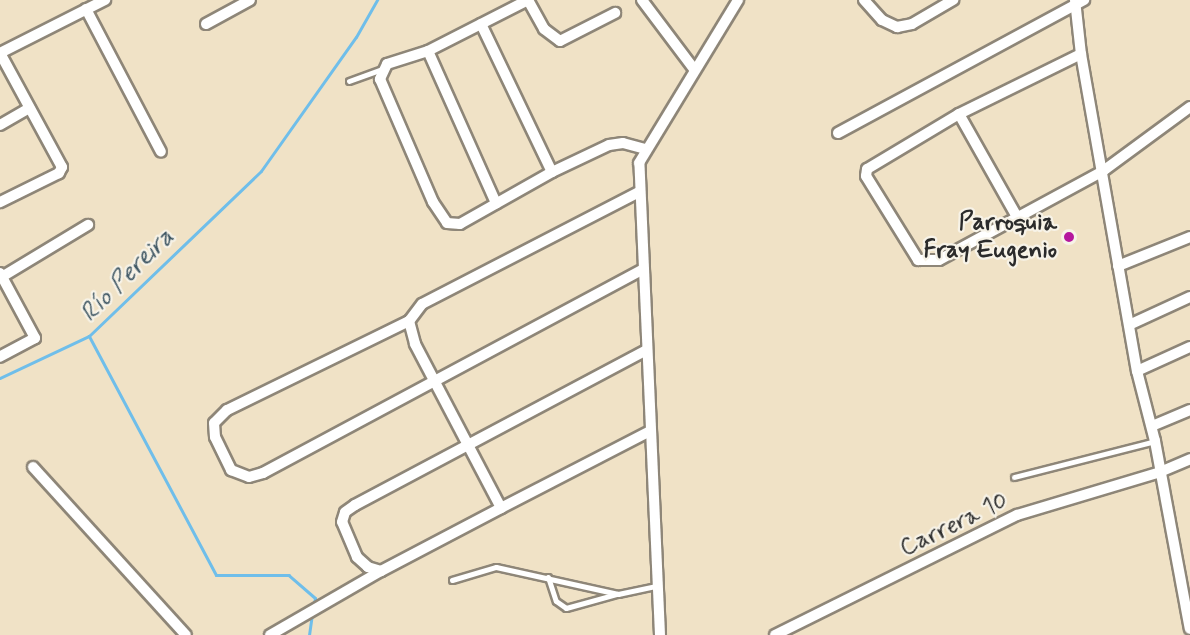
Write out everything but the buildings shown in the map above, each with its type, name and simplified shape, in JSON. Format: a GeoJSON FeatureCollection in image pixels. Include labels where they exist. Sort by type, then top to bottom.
{"type":"FeatureCollection","features":[{"type":"Feature","properties":{"kind":"street"},"geometry":{"type":"LineString","coordinates":[[0,202],[59,173],[62,167],[0,54],[105,0]]}},
{"type":"Feature","properties":{"kind":"street"},"geometry":{"type":"LineString","coordinates":[[206,24],[235,4],[250,0]]}},
{"type":"Feature","properties":{"kind":"street"},"geometry":{"type":"LineString","coordinates":[[615,13],[560,41],[544,29],[528,0],[428,51],[382,69],[381,84],[443,219],[456,225],[552,172],[609,145],[623,143],[646,148]]}},
{"type":"Feature","properties":{"kind":"street"},"geometry":{"type":"LineString","coordinates":[[642,0],[694,69]]}},
{"type":"Feature","properties":{"kind":"street"},"geometry":{"type":"LineString","coordinates":[[660,635],[655,586],[639,163],[646,148],[738,0]]}},
{"type":"Feature","properties":{"kind":"street"},"geometry":{"type":"LineString","coordinates":[[864,0],[882,20],[897,27],[912,24],[953,0]]}},
{"type":"Feature","properties":{"kind":"street"},"geometry":{"type":"LineString","coordinates":[[838,133],[1078,2],[1081,54],[1118,266],[1137,371],[1155,441],[1190,629]]}},
{"type":"Feature","properties":{"kind":"street"},"geometry":{"type":"LineString","coordinates":[[86,9],[160,152]]}},
{"type":"Feature","properties":{"kind":"street"},"geometry":{"type":"LineString","coordinates":[[481,24],[552,172]]}},
{"type":"Feature","properties":{"kind":"street"},"geometry":{"type":"LineString","coordinates":[[428,51],[496,203]]}},
{"type":"Feature","properties":{"kind":"street"},"geometry":{"type":"LineString","coordinates":[[1081,54],[959,114],[872,165],[866,176],[918,260],[939,260],[1103,171],[1190,107]]}},
{"type":"Feature","properties":{"kind":"street"},"geometry":{"type":"LineString","coordinates":[[0,125],[29,108]]}},
{"type":"Feature","properties":{"kind":"street"},"geometry":{"type":"LineString","coordinates":[[959,114],[1017,218]]}},
{"type":"Feature","properties":{"kind":"street"},"geometry":{"type":"LineString","coordinates":[[639,192],[422,304],[409,321],[227,410],[214,423],[214,437],[231,470],[249,477],[643,269]]}},
{"type":"Feature","properties":{"kind":"street"},"geometry":{"type":"LineString","coordinates":[[0,357],[35,338],[1,276],[88,225]]}},
{"type":"Feature","properties":{"kind":"street"},"geometry":{"type":"LineString","coordinates":[[1118,266],[1190,237]]}},
{"type":"Feature","properties":{"kind":"street"},"geometry":{"type":"LineString","coordinates":[[1129,325],[1190,297]]}},
{"type":"Feature","properties":{"kind":"street"},"geometry":{"type":"LineString","coordinates":[[409,321],[415,344],[436,380],[468,447],[501,508]]}},
{"type":"Feature","properties":{"kind":"street"},"geometry":{"type":"LineString","coordinates":[[1137,371],[1190,347]]}},
{"type":"Feature","properties":{"kind":"street"},"geometry":{"type":"LineString","coordinates":[[381,571],[368,567],[357,557],[344,531],[345,512],[646,350]]}},
{"type":"Feature","properties":{"kind":"street"},"geometry":{"type":"LineString","coordinates":[[1152,426],[1190,410]]}},
{"type":"Feature","properties":{"kind":"street"},"geometry":{"type":"LineString","coordinates":[[270,635],[381,571],[650,431]]}},
{"type":"Feature","properties":{"kind":"street","name":"Carrera 10"},"geometry":{"type":"LineString","coordinates":[[775,635],[1017,515],[1160,472],[1190,459]]}},
{"type":"Feature","properties":{"kind":"street"},"geometry":{"type":"LineString","coordinates":[[33,467],[186,635]]}},
{"type":"Feature","properties":{"kind":"lane"},"geometry":{"type":"LineString","coordinates":[[349,81],[382,69]]}},
{"type":"Feature","properties":{"kind":"lane"},"geometry":{"type":"LineString","coordinates":[[1014,477],[1155,441]]}},
{"type":"Feature","properties":{"kind":"lane"},"geometry":{"type":"LineString","coordinates":[[452,580],[496,567],[618,594]]}},
{"type":"Feature","properties":{"kind":"lane"},"geometry":{"type":"LineString","coordinates":[[548,577],[556,601],[566,608],[655,586]]}},
{"type":"Feature","properties":{"kind":"waterway","name":"Río Pereira"},"geometry":{"type":"LineString","coordinates":[[313,607],[315,598],[289,575],[216,575],[89,336],[261,171],[356,37],[377,0]]}},
{"type":"Feature","properties":{"kind":"waterway"},"geometry":{"type":"LineString","coordinates":[[0,378],[89,336]]}},
{"type":"Feature","properties":{"kind":"waterway","name":"Río Pereira"},"geometry":{"type":"LineString","coordinates":[[309,635],[312,613]]}},
{"type":"Feature","properties":{"kind":"place","name":"Parroquia Fray Eugenio"},"geometry":{"type":"Point","coordinates":[1069,237]}}]}
